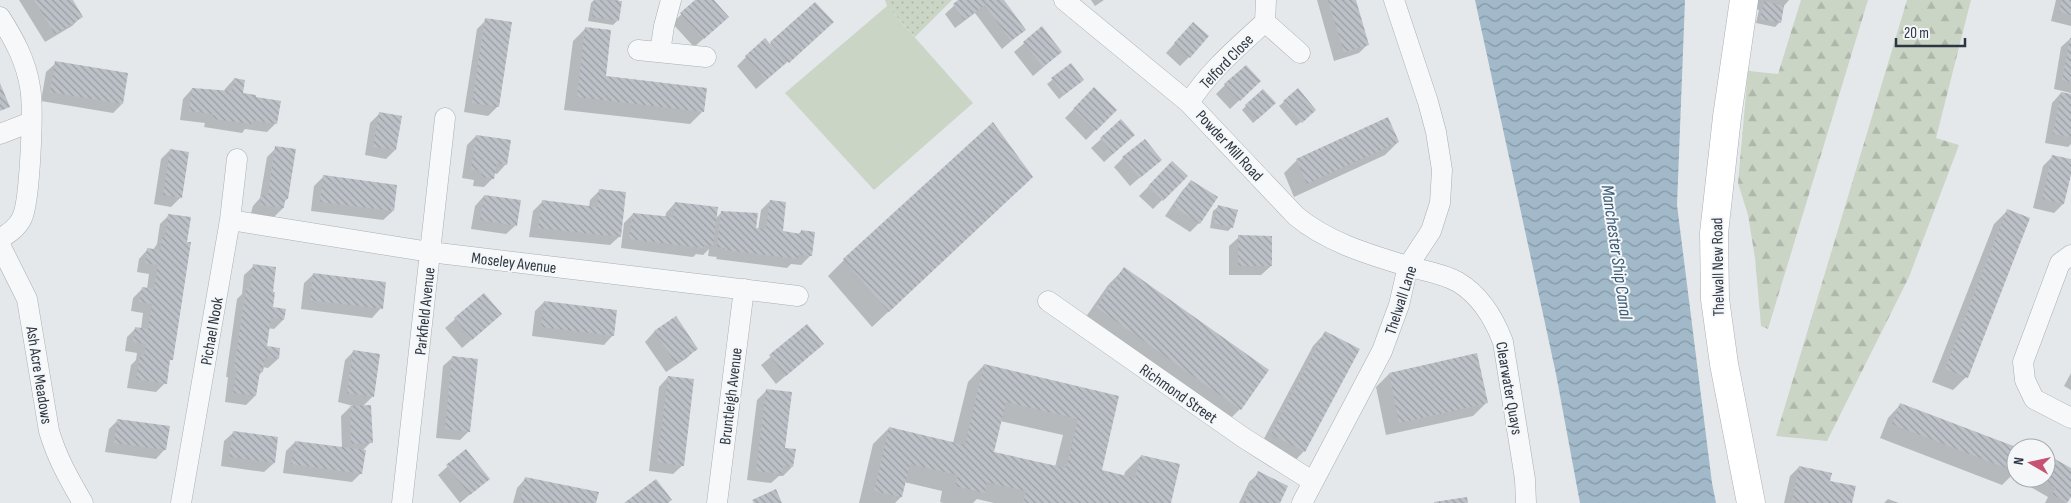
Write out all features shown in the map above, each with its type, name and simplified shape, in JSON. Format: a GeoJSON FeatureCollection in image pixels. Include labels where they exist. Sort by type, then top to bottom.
{"type":"FeatureCollection","features":[{"type":"Feature","properties":{"kind":"main road","name":"Thelwall New Road"},"geometry":{"type":"LineString","coordinates":[[1744,0],[1727,117],[1714,232],[1715,299],[1724,364],[1751,503]]}},
{"type":"Feature","properties":{"kind":"street"},"geometry":{"type":"LineString","coordinates":[[660,52],[671,0]]}},
{"type":"Feature","properties":{"kind":"street","name":"Powder Mill Road"},"geometry":{"type":"LineString","coordinates":[[1064,0],[1189,103],[1296,216],[1310,227],[1325,236],[1408,266]]}},
{"type":"Feature","properties":{"kind":"street","name":"Telford Close"},"geometry":{"type":"LineString","coordinates":[[1189,103],[1196,92],[1226,58],[1265,22],[1266,0]]}},
{"type":"Feature","properties":{"kind":"street","name":"Thelwall Lane"},"geometry":{"type":"LineString","coordinates":[[1302,503],[1382,351],[1392,326],[1408,266],[1431,231],[1438,214],[1443,186],[1441,152],[1428,102],[1394,0]]}},
{"type":"Feature","properties":{"kind":"street"},"geometry":{"type":"LineString","coordinates":[[0,17],[17,44],[31,88],[27,199],[22,217],[12,231],[0,239]]}},
{"type":"Feature","properties":{"kind":"street","name":"Telford Close"},"geometry":{"type":"LineString","coordinates":[[1265,22],[1300,53]]}},
{"type":"Feature","properties":{"kind":"street"},"geometry":{"type":"LineString","coordinates":[[638,50],[706,57]]}},
{"type":"Feature","properties":{"kind":"street","name":"Parkfield Avenue"},"geometry":{"type":"LineString","coordinates":[[402,503],[445,118]]}},
{"type":"Feature","properties":{"kind":"street"},"geometry":{"type":"LineString","coordinates":[[0,134],[31,122]]}},
{"type":"Feature","properties":{"kind":"street","name":"Pichael Nook"},"geometry":{"type":"LineString","coordinates":[[181,503],[230,220],[237,159]]}},
{"type":"Feature","properties":{"kind":"street","name":"Moseley Avenue"},"geometry":{"type":"LineString","coordinates":[[230,220],[430,252],[798,296]]}},
{"type":"Feature","properties":{"kind":"street","name":"Ash Acre Meadows"},"geometry":{"type":"LineString","coordinates":[[0,245],[27,299],[49,431],[55,452],[62,469],[83,503]]}},
{"type":"Feature","properties":{"kind":"street"},"geometry":{"type":"LineString","coordinates":[[2071,255],[2060,264],[2023,362],[2025,380],[2034,399],[2071,418]]}},
{"type":"Feature","properties":{"kind":"street","name":"Clearwater Quays"},"geometry":{"type":"LineString","coordinates":[[1408,266],[1433,272],[1458,282],[1475,295],[1488,310],[1497,325],[1503,342],[1517,420],[1526,503]]}},
{"type":"Feature","properties":{"kind":"street","name":"Bruntleigh Avenue"},"geometry":{"type":"LineString","coordinates":[[717,503],[744,289]]}},
{"type":"Feature","properties":{"kind":"street","name":"Richmond Street"},"geometry":{"type":"LineString","coordinates":[[1048,302],[1244,438],[1312,481]]}},
{"type":"Feature","properties":{"kind":"green space"},"geometry":{"type":"Polygon","coordinates":[[[885,0],[952,0],[915,37],[887,6],[885,0]]]}},
{"type":"Feature","properties":{"kind":"green space"},"geometry":{"type":"Polygon","coordinates":[[[1801,0],[1868,0],[1768,329],[1761,326],[1755,258],[1748,215],[1738,183],[1748,71],[1778,74],[1801,0]]]}},
{"type":"Feature","properties":{"kind":"green space"},"geometry":{"type":"Polygon","coordinates":[[[1907,0],[1971,0],[1936,138],[1959,145],[1909,277],[1827,441],[1776,436],[1907,0]]]}},
{"type":"Feature","properties":{"kind":"green space"},"geometry":{"type":"Polygon","coordinates":[[[887,6],[973,103],[874,190],[785,93],[887,6]]]}},
{"type":"Feature","properties":{"kind":"water","name":"Manchester Ship Canal"},"geometry":{"type":"Polygon","coordinates":[[[1475,0],[1685,0],[1677,205],[1716,503],[1580,503],[1556,374],[1475,0]]]}},
{"type":"Feature","properties":{"kind":"building"},"geometry":{"type":"Polygon","coordinates":[[[34,0],[73,0],[83,17],[55,34],[34,0]]]}},
{"type":"Feature","properties":{"kind":"building"},"geometry":{"type":"Polygon","coordinates":[[[594,0],[622,1],[619,21],[592,17],[594,0]]]}},
{"type":"Feature","properties":{"kind":"building"},"geometry":{"type":"Polygon","coordinates":[[[695,0],[714,0],[729,17],[704,39],[680,13],[695,0]]]}},
{"type":"Feature","properties":{"kind":"building"},"geometry":{"type":"Polygon","coordinates":[[[958,0],[1004,0],[1026,30],[1011,41],[985,5],[964,20],[953,4],[958,0]]]}},
{"type":"Feature","properties":{"kind":"building"},"geometry":{"type":"Polygon","coordinates":[[[1328,0],[1356,0],[1369,45],[1344,52],[1328,0]]]}},
{"type":"Feature","properties":{"kind":"building"},"geometry":{"type":"Polygon","coordinates":[[[2062,0],[2071,0],[2071,15],[2059,12],[2062,0]]]}},
{"type":"Feature","properties":{"kind":"building"},"geometry":{"type":"Polygon","coordinates":[[[1764,1],[1784,6],[1781,23],[1760,19],[1764,1]]]}},
{"type":"Feature","properties":{"kind":"building"},"geometry":{"type":"Polygon","coordinates":[[[815,2],[834,22],[789,63],[770,42],[815,2]]]}},
{"type":"Feature","properties":{"kind":"building"},"geometry":{"type":"Polygon","coordinates":[[[485,18],[512,22],[499,107],[472,103],[485,18]]]}},
{"type":"Feature","properties":{"kind":"building"},"geometry":{"type":"Polygon","coordinates":[[[1193,22],[1209,36],[1190,58],[1174,43],[1193,22]]]}},
{"type":"Feature","properties":{"kind":"building"},"geometry":{"type":"Polygon","coordinates":[[[1042,26],[1062,52],[1043,67],[1023,42],[1042,26]]]}},
{"type":"Feature","properties":{"kind":"building"},"geometry":{"type":"Polygon","coordinates":[[[585,27],[611,30],[606,76],[707,88],[704,112],[577,97],[585,27]]]}},
{"type":"Feature","properties":{"kind":"building"},"geometry":{"type":"Polygon","coordinates":[[[765,38],[786,63],[766,80],[745,56],[765,38]]]}},
{"type":"Feature","properties":{"kind":"building"},"geometry":{"type":"Polygon","coordinates":[[[2071,38],[2071,82],[2062,80],[2071,38]]]}},
{"type":"Feature","properties":{"kind":"building"},"geometry":{"type":"Polygon","coordinates":[[[55,61],[128,73],[123,104],[50,92],[55,61]]]}},
{"type":"Feature","properties":{"kind":"building"},"geometry":{"type":"Polygon","coordinates":[[[1071,63],[1084,80],[1064,95],[1051,78],[1071,63]]]}},
{"type":"Feature","properties":{"kind":"building"},"geometry":{"type":"Polygon","coordinates":[[[1246,65],[1261,81],[1240,101],[1224,84],[1246,65]]]}},
{"type":"Feature","properties":{"kind":"building"},"geometry":{"type":"Polygon","coordinates":[[[234,78],[245,80],[243,93],[281,101],[277,124],[253,120],[252,124],[213,119],[213,114],[189,111],[192,88],[232,91],[234,78]]]}},
{"type":"Feature","properties":{"kind":"building"},"geometry":{"type":"Polygon","coordinates":[[[0,83],[10,107],[0,111],[0,83]]]}},
{"type":"Feature","properties":{"kind":"building"},"geometry":{"type":"Polygon","coordinates":[[[1094,87],[1117,110],[1096,131],[1073,109],[1094,87]]]}},
{"type":"Feature","properties":{"kind":"building"},"geometry":{"type":"Polygon","coordinates":[[[1298,88],[1316,110],[1302,123],[1283,101],[1298,88]]]}},
{"type":"Feature","properties":{"kind":"building"},"geometry":{"type":"Polygon","coordinates":[[[1263,89],[1276,103],[1258,119],[1245,105],[1263,89]]]}},
{"type":"Feature","properties":{"kind":"building"},"geometry":{"type":"Polygon","coordinates":[[[2061,92],[2071,94],[2071,137],[2053,134],[2061,92]]]}},
{"type":"Feature","properties":{"kind":"building"},"geometry":{"type":"Polygon","coordinates":[[[379,112],[402,116],[396,150],[373,147],[379,112]]]}},
{"type":"Feature","properties":{"kind":"building"},"geometry":{"type":"Polygon","coordinates":[[[1388,117],[1399,142],[1307,184],[1296,159],[1388,117]]]}},
{"type":"Feature","properties":{"kind":"building"},"geometry":{"type":"Polygon","coordinates":[[[1121,119],[1135,135],[1113,154],[1100,138],[1121,119]]]}},
{"type":"Feature","properties":{"kind":"building"},"geometry":{"type":"Polygon","coordinates":[[[993,122],[1033,177],[889,312],[843,259],[993,122]]]}},
{"type":"Feature","properties":{"kind":"building"},"geometry":{"type":"Polygon","coordinates":[[[476,135],[511,140],[507,165],[497,163],[494,179],[481,177],[482,171],[471,169],[476,135]]]}},
{"type":"Feature","properties":{"kind":"building"},"geometry":{"type":"Polygon","coordinates":[[[1145,139],[1162,160],[1140,178],[1122,157],[1145,139]]]}},
{"type":"Feature","properties":{"kind":"building"},"geometry":{"type":"Polygon","coordinates":[[[275,146],[296,149],[288,199],[285,199],[284,208],[260,205],[261,195],[268,196],[275,146]]]}},
{"type":"Feature","properties":{"kind":"building"},"geometry":{"type":"Polygon","coordinates":[[[170,149],[189,152],[182,198],[163,195],[170,149]]]}},
{"type":"Feature","properties":{"kind":"building"},"geometry":{"type":"Polygon","coordinates":[[[2052,155],[2071,159],[2071,175],[2064,204],[2042,199],[2052,155]]]}},
{"type":"Feature","properties":{"kind":"building"},"geometry":{"type":"Polygon","coordinates":[[[1172,161],[1188,176],[1163,201],[1148,186],[1172,161]]]}},
{"type":"Feature","properties":{"kind":"building"},"geometry":{"type":"Polygon","coordinates":[[[323,175],[397,185],[394,211],[320,202],[323,175]]]}},
{"type":"Feature","properties":{"kind":"building"},"geometry":{"type":"Polygon","coordinates":[[[1191,180],[1218,197],[1200,224],[1173,206],[1191,180]]]}},
{"type":"Feature","properties":{"kind":"building"},"geometry":{"type":"Polygon","coordinates":[[[599,189],[626,192],[621,237],[538,228],[542,200],[597,207],[599,189]]]}},
{"type":"Feature","properties":{"kind":"building"},"geometry":{"type":"Polygon","coordinates":[[[484,195],[521,200],[517,226],[480,220],[484,195]]]}},
{"type":"Feature","properties":{"kind":"building"},"geometry":{"type":"Polygon","coordinates":[[[770,200],[786,202],[783,231],[801,234],[801,230],[815,232],[812,256],[798,255],[798,259],[725,250],[725,248],[717,247],[721,211],[758,213],[756,228],[766,229],[770,200]]]}},
{"type":"Feature","properties":{"kind":"building"},"geometry":{"type":"Polygon","coordinates":[[[675,202],[718,207],[713,246],[704,245],[703,248],[629,239],[633,213],[673,217],[675,202]]]}},
{"type":"Feature","properties":{"kind":"building"},"geometry":{"type":"Polygon","coordinates":[[[1218,205],[1238,210],[1233,228],[1214,223],[1218,205]]]}},
{"type":"Feature","properties":{"kind":"building"},"geometry":{"type":"Polygon","coordinates":[[[2007,209],[2030,218],[1968,378],[1945,369],[2007,209]]]}},
{"type":"Feature","properties":{"kind":"building"},"geometry":{"type":"Polygon","coordinates":[[[168,214],[191,217],[187,242],[191,242],[173,360],[170,360],[167,384],[136,379],[140,355],[144,356],[146,344],[133,342],[135,327],[148,329],[152,304],[139,302],[142,287],[154,289],[158,265],[145,263],[147,248],[160,250],[162,237],[165,238],[168,214]]]}},
{"type":"Feature","properties":{"kind":"building"},"geometry":{"type":"Polygon","coordinates":[[[1238,235],[1272,236],[1272,266],[1238,266],[1238,235]]]}},
{"type":"Feature","properties":{"kind":"building"},"geometry":{"type":"Polygon","coordinates":[[[253,264],[276,267],[273,307],[286,309],[284,320],[271,318],[267,346],[280,348],[279,359],[265,357],[256,396],[233,393],[237,368],[234,368],[246,288],[250,289],[253,264]]]}},
{"type":"Feature","properties":{"kind":"building"},"geometry":{"type":"Polygon","coordinates":[[[1124,267],[1269,370],[1241,410],[1096,307],[1124,267]]]}},
{"type":"Feature","properties":{"kind":"building"},"geometry":{"type":"Polygon","coordinates":[[[313,273],[386,282],[383,309],[310,300],[313,273]]]}},
{"type":"Feature","properties":{"kind":"building"},"geometry":{"type":"Polygon","coordinates":[[[484,293],[502,314],[472,340],[454,318],[484,293]]]}},
{"type":"Feature","properties":{"kind":"building"},"geometry":{"type":"Polygon","coordinates":[[[544,301],[617,310],[614,336],[541,327],[544,301]]]}},
{"type":"Feature","properties":{"kind":"building"},"geometry":{"type":"Polygon","coordinates":[[[676,316],[698,349],[676,364],[654,331],[676,316]]]}},
{"type":"Feature","properties":{"kind":"building"},"geometry":{"type":"Polygon","coordinates":[[[807,324],[824,344],[786,376],[769,355],[807,324]]]}},
{"type":"Feature","properties":{"kind":"building"},"geometry":{"type":"Polygon","coordinates":[[[1325,331],[1360,349],[1305,452],[1271,434],[1325,331]]]}},
{"type":"Feature","properties":{"kind":"building"},"geometry":{"type":"Polygon","coordinates":[[[353,350],[380,354],[374,397],[347,393],[353,350]]]}},
{"type":"Feature","properties":{"kind":"building"},"geometry":{"type":"Polygon","coordinates":[[[1477,353],[1488,403],[1399,423],[1389,373],[1477,353]]]}},
{"type":"Feature","properties":{"kind":"building"},"geometry":{"type":"Polygon","coordinates":[[[452,356],[478,359],[470,432],[445,429],[452,356]]]}},
{"type":"Feature","properties":{"kind":"building"},"geometry":{"type":"Polygon","coordinates":[[[984,364],[1119,396],[1102,470],[1135,478],[1141,455],[1180,464],[1171,503],[1023,503],[1026,491],[987,482],[985,493],[955,486],[958,475],[910,464],[902,497],[874,491],[889,427],[965,445],[984,364]],[[1006,402],[994,452],[1066,468],[1078,419],[1006,402]]]}},
{"type":"Feature","properties":{"kind":"building"},"geometry":{"type":"Polygon","coordinates":[[[668,376],[694,379],[684,466],[657,462],[668,376]]]}},
{"type":"Feature","properties":{"kind":"building"},"geometry":{"type":"Polygon","coordinates":[[[766,389],[792,392],[785,448],[796,449],[793,467],[783,466],[782,474],[756,471],[766,389]]]}},
{"type":"Feature","properties":{"kind":"building"},"geometry":{"type":"Polygon","coordinates":[[[1900,403],[2006,443],[2006,468],[1892,424],[1900,403]]]}},
{"type":"Feature","properties":{"kind":"building"},"geometry":{"type":"Polygon","coordinates":[[[371,405],[373,443],[351,444],[350,406],[371,405]]]}},
{"type":"Feature","properties":{"kind":"building"},"geometry":{"type":"Polygon","coordinates":[[[117,419],[170,426],[166,450],[114,443],[117,419]]]}},
{"type":"Feature","properties":{"kind":"building"},"geometry":{"type":"Polygon","coordinates":[[[233,431],[278,437],[275,463],[229,457],[233,431]]]}},
{"type":"Feature","properties":{"kind":"building"},"geometry":{"type":"Polygon","coordinates":[[[295,441],[366,450],[362,474],[291,464],[295,441]]]}},
{"type":"Feature","properties":{"kind":"building"},"geometry":{"type":"Polygon","coordinates":[[[466,449],[490,479],[470,495],[446,465],[466,449]]]}},
{"type":"Feature","properties":{"kind":"building"},"geometry":{"type":"Polygon","coordinates":[[[2056,460],[2071,468],[2071,497],[2067,503],[2052,494],[2056,488],[2056,460]]]}},
{"type":"Feature","properties":{"kind":"building"},"geometry":{"type":"Polygon","coordinates":[[[1799,466],[1832,473],[1830,481],[1856,486],[1852,503],[1806,503],[1792,500],[1799,466]]]}},
{"type":"Feature","properties":{"kind":"building"},"geometry":{"type":"Polygon","coordinates":[[[1258,471],[1288,486],[1280,503],[1243,503],[1258,471]]]}},
{"type":"Feature","properties":{"kind":"building"},"geometry":{"type":"Polygon","coordinates":[[[525,477],[599,492],[596,503],[520,502],[525,477]]]}},
{"type":"Feature","properties":{"kind":"building"},"geometry":{"type":"Polygon","coordinates":[[[656,479],[672,500],[668,503],[624,503],[656,479]]]}},
{"type":"Feature","properties":{"kind":"building"},"geometry":{"type":"Polygon","coordinates":[[[776,489],[782,503],[754,503],[752,500],[776,489]]]}},
{"type":"Feature","properties":{"kind":"building"},"geometry":{"type":"Polygon","coordinates":[[[1467,497],[1468,503],[1434,503],[1434,502],[1467,497]]]}}]}
